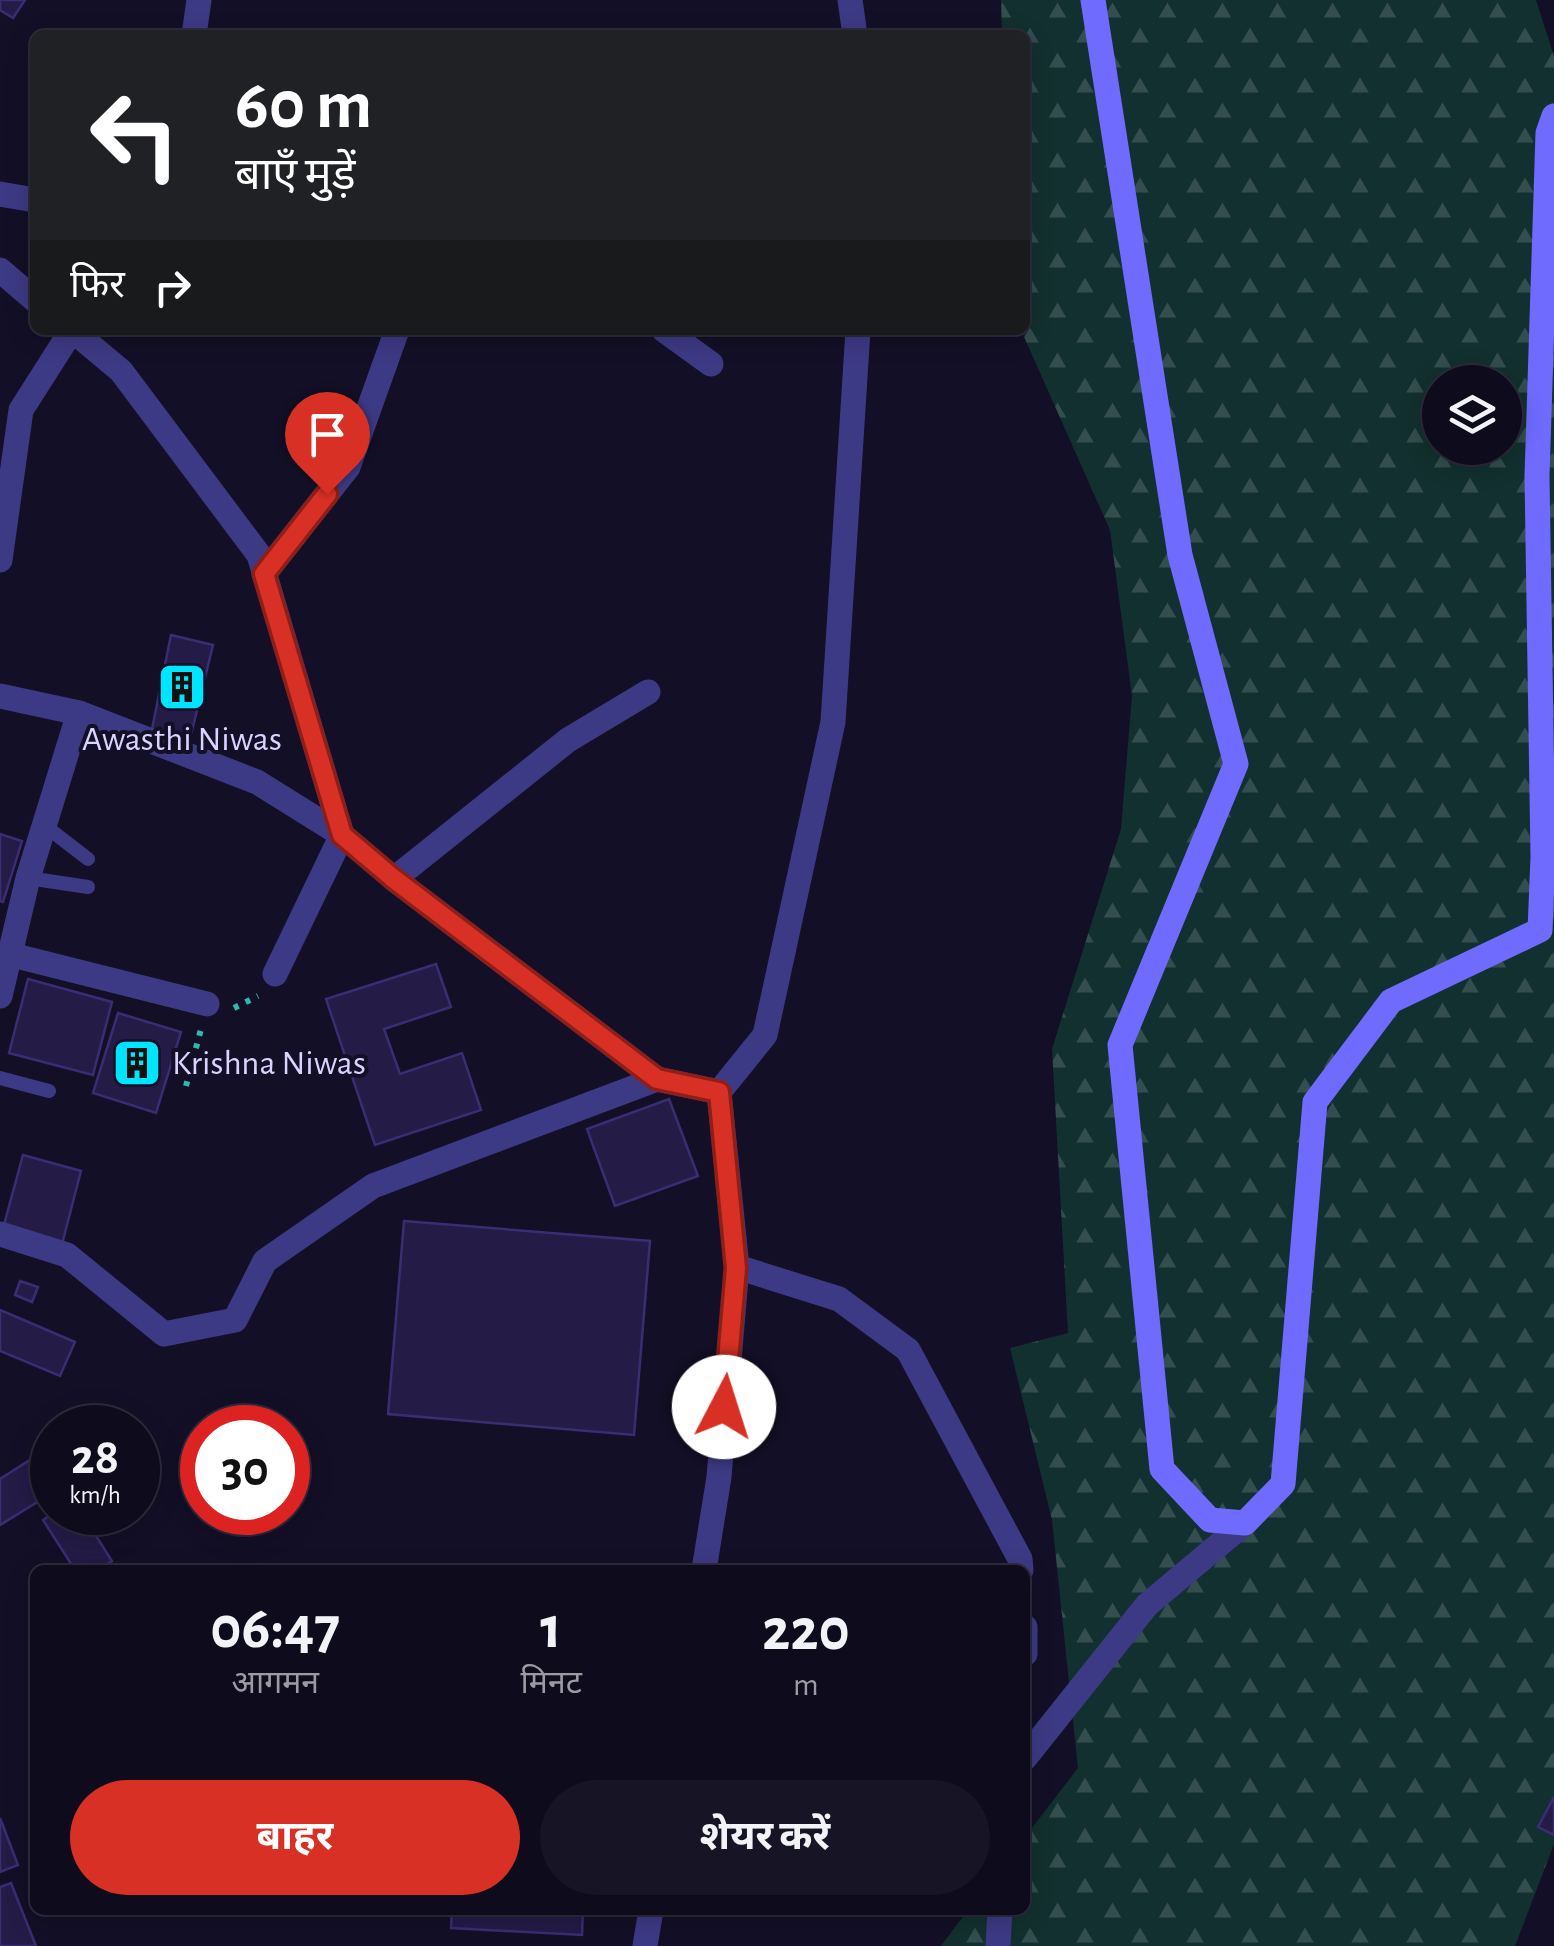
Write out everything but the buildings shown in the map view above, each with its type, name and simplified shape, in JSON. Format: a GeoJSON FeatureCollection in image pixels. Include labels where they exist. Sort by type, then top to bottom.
{"type":"FeatureCollection","features":[{"type":"Feature","properties":{"kind":"street"},"geometry":{"type":"LineString","coordinates":[[195,30],[199,0]]}},
{"type":"Feature","properties":{"kind":"street"},"geometry":{"type":"LineString","coordinates":[[850,0],[855,30]]}},
{"type":"Feature","properties":{"kind":"street"},"geometry":{"type":"LineString","coordinates":[[1093,0],[1180,555],[1236,764],[1120,1045],[1162,1469],[1210,1520],[1244,1523]]}},
{"type":"Feature","properties":{"kind":"street"},"geometry":{"type":"LineString","coordinates":[[1030,1752],[1147,1605],[1244,1523],[1283,1484],[1315,1102],[1391,1001],[1540,930],[1544,858],[1537,476],[1548,133],[1554,116]]}},
{"type":"Feature","properties":{"kind":"street"},"geometry":{"type":"LineString","coordinates":[[0,194],[30,199]]}},
{"type":"Feature","properties":{"kind":"street"},"geometry":{"type":"LineString","coordinates":[[0,270],[30,296]]}},
{"type":"Feature","properties":{"kind":"street"},"geometry":{"type":"LineString","coordinates":[[0,560],[21,410],[69,335]]}},
{"type":"Feature","properties":{"kind":"street"},"geometry":{"type":"LineString","coordinates":[[78,335],[121,370],[258,554],[342,835],[275,974]]}},
{"type":"Feature","properties":{"kind":"street"},"geometry":{"type":"LineString","coordinates":[[264,574],[348,467],[395,335]]}},
{"type":"Feature","properties":{"kind":"street"},"geometry":{"type":"LineString","coordinates":[[671,335],[712,364]]}},
{"type":"Feature","properties":{"kind":"street"},"geometry":{"type":"LineString","coordinates":[[705,1565],[718,1477],[736,1268],[719,1092],[765,1035],[833,722],[858,335]]}},
{"type":"Feature","properties":{"kind":"street"},"geometry":{"type":"LineString","coordinates":[[394,879],[568,740],[648,692]]}},
{"type":"Feature","properties":{"kind":"street"},"geometry":{"type":"LineString","coordinates":[[0,696],[79,713],[257,782],[342,835],[657,1079],[719,1092]]}},
{"type":"Feature","properties":{"kind":"street"},"geometry":{"type":"LineString","coordinates":[[0,996],[28,878],[79,713]]}},
{"type":"Feature","properties":{"kind":"street"},"geometry":{"type":"LineString","coordinates":[[12,955],[208,1004]]}},
{"type":"Feature","properties":{"kind":"street"},"geometry":{"type":"LineString","coordinates":[[0,1234],[66,1256],[164,1334],[235,1320],[264,1261],[374,1186],[657,1079]]}},
{"type":"Feature","properties":{"kind":"street"},"geometry":{"type":"LineString","coordinates":[[736,1268],[839,1299],[908,1350],[1021,1565]]}},
{"type":"Feature","properties":{"kind":"street"},"geometry":{"type":"LineString","coordinates":[[645,1946],[650,1915]]}},
{"type":"Feature","properties":{"kind":"street"},"geometry":{"type":"LineString","coordinates":[[998,1946],[1000,1915]]}},
{"type":"Feature","properties":{"kind":"lane"},"geometry":{"type":"LineString","coordinates":[[44,825],[88,859]]}},
{"type":"Feature","properties":{"kind":"lane"},"geometry":{"type":"LineString","coordinates":[[28,878],[88,888]]}},
{"type":"Feature","properties":{"kind":"lane"},"geometry":{"type":"LineString","coordinates":[[0,1078],[49,1091]]}},
{"type":"Feature","properties":{"kind":"path"},"geometry":{"type":"LineString","coordinates":[[186,1086],[208,1004],[236,1008],[260,996],[275,974]]}},
{"type":"Feature","properties":{"kind":"green space"},"geometry":{"type":"Polygon","coordinates":[[[1001,0],[1536,0],[1554,56],[1554,1844],[1515,1946],[941,1946],[964,1915],[1030,1915],[1030,1830],[1078,1768],[1052,1520],[1010,1348],[1068,1333],[1052,1049],[1121,829],[1132,696],[1110,530],[1023,335],[1030,335],[1030,30],[1002,30],[1001,0]]]}},
{"type":"Feature","properties":{"kind":"place","name":"Awasthi Niwas"},"geometry":{"type":"Point","coordinates":[182,687]}},
{"type":"Feature","properties":{"kind":"place","name":"Krishna Niwas"},"geometry":{"type":"Point","coordinates":[137,1063]}},
{"type":"Feature","properties":{"kind":"route"},"geometry":{"type":"LineString","coordinates":[[327,494],[264,574],[342,835],[657,1079],[719,1092],[736,1268],[724,1407]]}}]}
